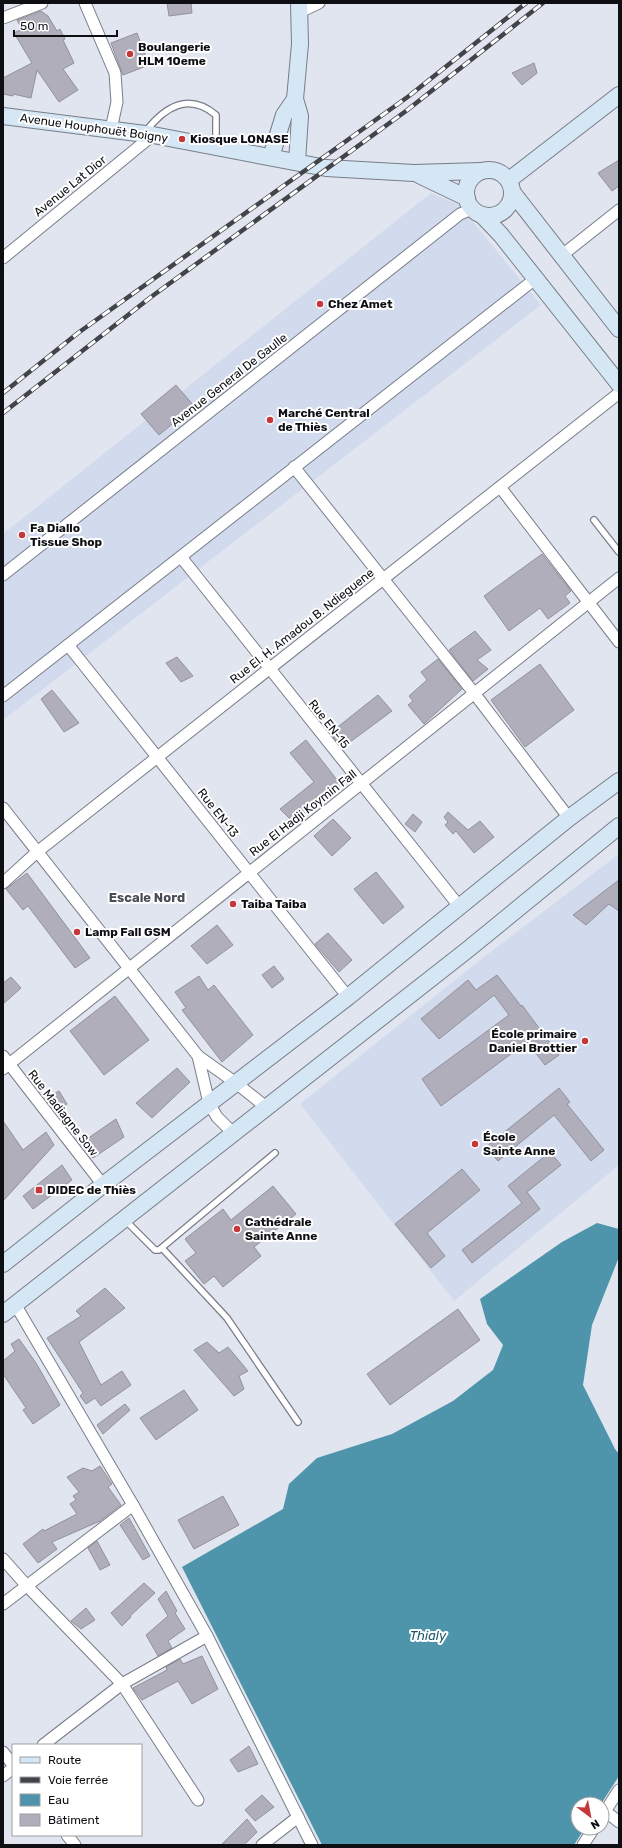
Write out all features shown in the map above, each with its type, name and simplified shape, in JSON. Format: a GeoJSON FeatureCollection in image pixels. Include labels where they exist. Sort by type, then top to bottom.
{"type":"FeatureCollection","features":[{"type":"Feature","properties":{"kind":"main road"},"geometry":{"type":"LineString","coordinates":[[297,162],[300,116],[295,99],[300,44],[298,8]]}},
{"type":"Feature","properties":{"kind":"main road"},"geometry":{"type":"LineString","coordinates":[[414,172],[474,207],[496,215],[503,212],[508,207],[511,187],[619,95]]}},
{"type":"Feature","properties":{"kind":"main road"},"geometry":{"type":"LineString","coordinates":[[272,157],[284,115],[295,99]]}},
{"type":"Feature","properties":{"kind":"main road","name":"Avenue Houphouët Boigny"},"geometry":{"type":"LineString","coordinates":[[3,116],[148,134],[326,168],[414,172],[481,171]]}},
{"type":"Feature","properties":{"kind":"main road"},"geometry":{"type":"LineString","coordinates":[[619,329],[561,256],[511,187],[496,171],[481,171],[471,179],[466,191],[474,207],[500,235],[619,384]]}},
{"type":"Feature","properties":{"kind":"main road"},"geometry":{"type":"LineString","coordinates":[[3,1264],[103,1185],[348,997],[569,818],[619,781]]}},
{"type":"Feature","properties":{"kind":"main road"},"geometry":{"type":"LineString","coordinates":[[9,1309],[466,951],[619,826]]}},
{"type":"Feature","properties":{"kind":"street"},"geometry":{"type":"LineString","coordinates":[[3,18],[42,3]]}},
{"type":"Feature","properties":{"kind":"street"},"geometry":{"type":"LineString","coordinates":[[85,3],[115,73],[117,102],[111,129]]}},
{"type":"Feature","properties":{"kind":"street"},"geometry":{"type":"LineString","coordinates":[[298,8],[319,3]]}},
{"type":"Feature","properties":{"kind":"street","name":"Avenue Lat Dior"},"geometry":{"type":"LineString","coordinates":[[3,258],[148,134]]}},
{"type":"Feature","properties":{"kind":"street","name":"Avenue General De Gaulle"},"geometry":{"type":"LineString","coordinates":[[3,575],[460,214],[474,207]]}},
{"type":"Feature","properties":{"kind":"street"},"geometry":{"type":"LineString","coordinates":[[561,256],[619,210]]}},
{"type":"Feature","properties":{"kind":"street"},"geometry":{"type":"LineString","coordinates":[[3,696],[535,279]]}},
{"type":"Feature","properties":{"kind":"street","name":"Rue El. H. Amadou B. Ndieguene"},"geometry":{"type":"LineString","coordinates":[[3,882],[37,852],[619,392]]}},
{"type":"Feature","properties":{"kind":"street"},"geometry":{"type":"LineString","coordinates":[[294,468],[474,693],[569,818]]}},
{"type":"Feature","properties":{"kind":"street"},"geometry":{"type":"LineString","coordinates":[[500,487],[619,642]]}},
{"type":"Feature","properties":{"kind":"street","name":"Rue EN-15"},"geometry":{"type":"LineString","coordinates":[[181,557],[360,784],[459,906]]}},
{"type":"Feature","properties":{"kind":"street","name":"Rue El Hadji Koymin Fall"},"geometry":{"type":"LineString","coordinates":[[5,1063],[73,1014],[248,872],[619,578]]}},
{"type":"Feature","properties":{"kind":"street","name":"Rue EN-13"},"geometry":{"type":"LineString","coordinates":[[68,645],[348,997]]}},
{"type":"Feature","properties":{"kind":"street"},"geometry":{"type":"LineString","coordinates":[[3,808],[198,1056],[266,1107]]}},
{"type":"Feature","properties":{"kind":"street"},"geometry":{"type":"LineString","coordinates":[[198,1056],[209,1103],[217,1117],[233,1133]]}},
{"type":"Feature","properties":{"kind":"street","name":"Rue Madiagne Sow"},"geometry":{"type":"LineString","coordinates":[[5,1063],[103,1185]]}},
{"type":"Feature","properties":{"kind":"street"},"geometry":{"type":"LineString","coordinates":[[9,1309],[133,1505],[207,1636],[312,1845]]}},
{"type":"Feature","properties":{"kind":"street"},"geometry":{"type":"LineString","coordinates":[[3,1604],[133,1505]]}},
{"type":"Feature","properties":{"kind":"street"},"geometry":{"type":"LineString","coordinates":[[3,1559],[27,1586],[122,1684],[198,1800]]}},
{"type":"Feature","properties":{"kind":"street"},"geometry":{"type":"LineString","coordinates":[[44,1744],[122,1684],[207,1636]]}},
{"type":"Feature","properties":{"kind":"street"},"geometry":{"type":"LineString","coordinates":[[3,1752],[12,1764]]}},
{"type":"Feature","properties":{"kind":"street"},"geometry":{"type":"LineString","coordinates":[[3,1776],[12,1769]]}},
{"type":"Feature","properties":{"kind":"street"},"geometry":{"type":"LineString","coordinates":[[610,1804],[619,1790]]}},
{"type":"Feature","properties":{"kind":"street"},"geometry":{"type":"LineString","coordinates":[[262,1845],[298,1817]]}},
{"type":"Feature","properties":{"kind":"street"},"geometry":{"type":"LineString","coordinates":[[610,1817],[619,1822]]}},
{"type":"Feature","properties":{"kind":"street"},"geometry":{"type":"LineString","coordinates":[[68,1836],[75,1845]]}},
{"type":"Feature","properties":{"kind":"street"},"geometry":{"type":"LineString","coordinates":[[583,1845],[589,1836]]}},
{"type":"Feature","properties":{"kind":"lane"},"geometry":{"type":"LineString","coordinates":[[148,134],[158,116],[174,107],[188,103],[205,106],[216,115],[216,147]]}},
{"type":"Feature","properties":{"kind":"lane"},"geometry":{"type":"LineString","coordinates":[[594,520],[619,552]]}},
{"type":"Feature","properties":{"kind":"lane"},"geometry":{"type":"LineString","coordinates":[[124,1218],[155,1250],[159,1250],[275,1153]]}},
{"type":"Feature","properties":{"kind":"lane"},"geometry":{"type":"LineString","coordinates":[[162,1248],[227,1318],[298,1422]]}},
{"type":"Feature","properties":{"kind":"shaded area","name":"Marché Central de Thiès"},"geometry":{"type":"Polygon","coordinates":[[[431,193],[459,205],[541,305],[3,720],[3,534],[431,193]]]}},
{"type":"Feature","properties":{"kind":"shaded area","name":"École Sainte Anne"},"geometry":{"type":"Polygon","coordinates":[[[619,854],[619,1165],[454,1301],[300,1104],[484,957],[619,854]]]}},
{"type":"Feature","properties":{"kind":"water","name":"Thialy"},"geometry":{"type":"Polygon","coordinates":[[[597,1223],[619,1229],[619,1257],[592,1325],[583,1385],[615,1449],[619,1454],[619,1776],[606,1796],[570,1796],[570,1836],[580,1836],[574,1845],[322,1845],[182,1567],[283,1509],[289,1484],[317,1458],[392,1434],[453,1401],[493,1370],[503,1345],[487,1324],[480,1299],[562,1242],[597,1223]]]}},
{"type":"Feature","properties":{"kind":"building"},"geometry":{"type":"Polygon","coordinates":[[[167,3],[191,3],[192,13],[169,16],[167,3]]]}},
{"type":"Feature","properties":{"kind":"building"},"geometry":{"type":"Polygon","coordinates":[[[41,11],[48,16],[57,31],[60,29],[65,39],[63,40],[74,63],[63,69],[78,90],[59,102],[37,70],[31,98],[13,94],[13,96],[3,94],[3,78],[32,63],[14,33],[22,29],[17,20],[41,11]]]}},
{"type":"Feature","properties":{"kind":"building","name":"Boulangerie HLM 10eme"},"geometry":{"type":"Polygon","coordinates":[[[137,33],[149,65],[123,75],[111,43],[137,33]]]}},
{"type":"Feature","properties":{"kind":"building"},"geometry":{"type":"Polygon","coordinates":[[[534,63],[537,73],[522,85],[512,73],[534,63]]]}},
{"type":"Feature","properties":{"kind":"building"},"geometry":{"type":"Polygon","coordinates":[[[619,160],[619,186],[612,191],[598,173],[619,160]]]}},
{"type":"Feature","properties":{"kind":"building"},"geometry":{"type":"Polygon","coordinates":[[[176,385],[194,406],[159,435],[141,414],[176,385]]]}},
{"type":"Feature","properties":{"kind":"building"},"geometry":{"type":"Polygon","coordinates":[[[542,554],[571,591],[565,596],[570,603],[548,619],[540,608],[509,631],[484,596],[542,554]]]}},
{"type":"Feature","properties":{"kind":"building"},"geometry":{"type":"Polygon","coordinates":[[[475,631],[491,650],[477,660],[488,669],[473,681],[449,650],[475,631]]]}},
{"type":"Feature","properties":{"kind":"building"},"geometry":{"type":"Polygon","coordinates":[[[177,657],[193,676],[181,682],[166,663],[177,657]]]}},
{"type":"Feature","properties":{"kind":"building"},"geometry":{"type":"Polygon","coordinates":[[[438,659],[462,689],[424,724],[408,705],[413,701],[409,696],[427,680],[421,672],[438,659]]]}},
{"type":"Feature","properties":{"kind":"building"},"geometry":{"type":"Polygon","coordinates":[[[540,664],[574,710],[525,747],[491,700],[540,664]]]}},
{"type":"Feature","properties":{"kind":"building"},"geometry":{"type":"Polygon","coordinates":[[[52,690],[79,723],[64,732],[41,699],[52,690]]]}},
{"type":"Feature","properties":{"kind":"building"},"geometry":{"type":"Polygon","coordinates":[[[378,695],[392,711],[342,748],[330,733],[378,695]]]}},
{"type":"Feature","properties":{"kind":"building"},"geometry":{"type":"Polygon","coordinates":[[[306,740],[341,785],[293,822],[280,809],[314,782],[290,753],[306,740]]]}},
{"type":"Feature","properties":{"kind":"building"},"geometry":{"type":"Polygon","coordinates":[[[448,812],[468,830],[480,821],[494,837],[474,853],[456,831],[453,834],[445,825],[448,822],[444,817],[448,812]]]}},
{"type":"Feature","properties":{"kind":"building"},"geometry":{"type":"Polygon","coordinates":[[[413,814],[422,822],[415,832],[405,824],[413,814]]]}},
{"type":"Feature","properties":{"kind":"building"},"geometry":{"type":"Polygon","coordinates":[[[333,819],[351,838],[332,856],[314,836],[333,819]]]}},
{"type":"Feature","properties":{"kind":"building"},"geometry":{"type":"Polygon","coordinates":[[[376,872],[404,907],[383,924],[354,889],[376,872]]]}},
{"type":"Feature","properties":{"kind":"building"},"geometry":{"type":"Polygon","coordinates":[[[27,873],[90,958],[75,968],[28,906],[23,910],[6,889],[27,873]]]}},
{"type":"Feature","properties":{"kind":"building"},"geometry":{"type":"Polygon","coordinates":[[[619,880],[619,911],[609,904],[586,925],[573,915],[619,880]]]}},
{"type":"Feature","properties":{"kind":"building"},"geometry":{"type":"Polygon","coordinates":[[[217,925],[233,945],[207,964],[191,946],[217,925]]]}},
{"type":"Feature","properties":{"kind":"building"},"geometry":{"type":"Polygon","coordinates":[[[328,933],[352,960],[339,972],[315,944],[328,933]]]}},
{"type":"Feature","properties":{"kind":"building"},"geometry":{"type":"Polygon","coordinates":[[[274,966],[284,979],[272,988],[262,975],[274,966]]]}},
{"type":"Feature","properties":{"kind":"building"},"geometry":{"type":"Polygon","coordinates":[[[497,975],[521,1006],[522,1005],[559,1055],[545,1065],[527,1042],[441,1106],[422,1079],[509,1015],[494,995],[439,1039],[421,1019],[468,980],[476,990],[497,975]]]}},
{"type":"Feature","properties":{"kind":"building"},"geometry":{"type":"Polygon","coordinates":[[[199,976],[208,990],[214,985],[253,1035],[222,1062],[182,1010],[186,1008],[175,992],[199,976]]]}},
{"type":"Feature","properties":{"kind":"building"},"geometry":{"type":"Polygon","coordinates":[[[11,977],[21,988],[3,1004],[3,983],[11,977]]]}},
{"type":"Feature","properties":{"kind":"building"},"geometry":{"type":"Polygon","coordinates":[[[115,996],[149,1040],[104,1075],[70,1031],[115,996]]]}},
{"type":"Feature","properties":{"kind":"building"},"geometry":{"type":"Polygon","coordinates":[[[177,1068],[190,1082],[152,1118],[136,1103],[177,1068]]]}},
{"type":"Feature","properties":{"kind":"building"},"geometry":{"type":"Polygon","coordinates":[[[559,1088],[570,1102],[567,1104],[604,1150],[591,1161],[554,1115],[498,1161],[486,1147],[559,1088]]]}},
{"type":"Feature","properties":{"kind":"building"},"geometry":{"type":"Polygon","coordinates":[[[59,1091],[67,1104],[56,1113],[45,1099],[59,1091]]]}},
{"type":"Feature","properties":{"kind":"building"},"geometry":{"type":"Polygon","coordinates":[[[116,1119],[124,1137],[93,1158],[81,1143],[116,1119]]]}},
{"type":"Feature","properties":{"kind":"building"},"geometry":{"type":"Polygon","coordinates":[[[3,1121],[23,1150],[46,1132],[54,1145],[3,1201],[3,1121]]]}},
{"type":"Feature","properties":{"kind":"building"},"geometry":{"type":"Polygon","coordinates":[[[550,1152],[561,1165],[527,1192],[540,1209],[472,1263],[462,1250],[522,1203],[508,1186],[550,1152]]]}},
{"type":"Feature","properties":{"kind":"building"},"geometry":{"type":"Polygon","coordinates":[[[62,1165],[72,1180],[33,1209],[23,1196],[62,1165]]]}},
{"type":"Feature","properties":{"kind":"building"},"geometry":{"type":"Polygon","coordinates":[[[462,1169],[480,1190],[427,1233],[445,1256],[431,1268],[395,1224],[462,1169]]]}},
{"type":"Feature","properties":{"kind":"building","name":"Cathédrale Sainte Anne"},"geometry":{"type":"Polygon","coordinates":[[[273,1186],[296,1214],[254,1247],[261,1256],[223,1287],[214,1276],[204,1284],[185,1261],[196,1253],[185,1239],[223,1209],[231,1220],[273,1186]]]}},
{"type":"Feature","properties":{"kind":"building"},"geometry":{"type":"Polygon","coordinates":[[[105,1288],[125,1308],[79,1342],[101,1385],[122,1371],[131,1385],[101,1406],[95,1398],[86,1404],[80,1396],[83,1393],[47,1338],[81,1316],[76,1311],[105,1288]]]}},
{"type":"Feature","properties":{"kind":"building"},"geometry":{"type":"Polygon","coordinates":[[[458,1309],[480,1340],[390,1405],[367,1374],[458,1309]]]}},
{"type":"Feature","properties":{"kind":"building"},"geometry":{"type":"Polygon","coordinates":[[[19,1339],[36,1363],[60,1405],[33,1424],[23,1410],[26,1408],[3,1374],[3,1361],[15,1351],[11,1344],[19,1339]]]}},
{"type":"Feature","properties":{"kind":"building"},"geometry":{"type":"Polygon","coordinates":[[[207,1342],[219,1353],[228,1347],[248,1371],[239,1376],[244,1389],[234,1396],[194,1350],[207,1342]]]}},
{"type":"Feature","properties":{"kind":"building"},"geometry":{"type":"Polygon","coordinates":[[[184,1390],[198,1410],[156,1440],[140,1418],[184,1390]]]}},
{"type":"Feature","properties":{"kind":"building"},"geometry":{"type":"Polygon","coordinates":[[[125,1404],[130,1410],[103,1434],[97,1425],[125,1404]]]}},
{"type":"Feature","properties":{"kind":"building"},"geometry":{"type":"Polygon","coordinates":[[[100,1466],[112,1484],[108,1487],[121,1505],[100,1521],[52,1542],[57,1549],[38,1563],[23,1544],[43,1529],[44,1531],[77,1514],[70,1504],[76,1500],[73,1496],[79,1492],[67,1477],[83,1468],[92,1471],[100,1466]]]}},
{"type":"Feature","properties":{"kind":"building"},"geometry":{"type":"Polygon","coordinates":[[[223,1496],[239,1525],[194,1549],[178,1520],[223,1496]]]}},
{"type":"Feature","properties":{"kind":"building"},"geometry":{"type":"Polygon","coordinates":[[[129,1518],[150,1556],[143,1560],[120,1525],[129,1518]]]}},
{"type":"Feature","properties":{"kind":"building"},"geometry":{"type":"Polygon","coordinates":[[[97,1541],[110,1565],[100,1570],[88,1548],[97,1541]]]}},
{"type":"Feature","properties":{"kind":"building"},"geometry":{"type":"Polygon","coordinates":[[[144,1583],[155,1593],[130,1616],[131,1617],[122,1626],[111,1613],[144,1583]]]}},
{"type":"Feature","properties":{"kind":"building"},"geometry":{"type":"Polygon","coordinates":[[[166,1591],[177,1611],[175,1613],[185,1629],[168,1641],[172,1648],[158,1656],[146,1635],[168,1616],[158,1599],[166,1591]]]}},
{"type":"Feature","properties":{"kind":"building"},"geometry":{"type":"Polygon","coordinates":[[[86,1608],[95,1620],[81,1629],[71,1621],[86,1608]]]}},
{"type":"Feature","properties":{"kind":"building"},"geometry":{"type":"Polygon","coordinates":[[[202,1656],[218,1689],[192,1704],[178,1681],[142,1700],[133,1688],[167,1670],[166,1667],[180,1659],[183,1664],[202,1656]]]}},
{"type":"Feature","properties":{"kind":"building"},"geometry":{"type":"Polygon","coordinates":[[[249,1746],[258,1764],[238,1772],[230,1760],[249,1746]]]}},
{"type":"Feature","properties":{"kind":"building"},"geometry":{"type":"Polygon","coordinates":[[[262,1795],[274,1807],[255,1821],[245,1810],[262,1795]]]}},
{"type":"Feature","properties":{"kind":"building"},"geometry":{"type":"Polygon","coordinates":[[[247,1819],[257,1832],[244,1845],[221,1845],[247,1819]]]}},
{"type":"Feature","properties":{"kind":"railway"},"geometry":{"type":"LineString","coordinates":[[3,393],[78,333],[409,96],[526,3]]}},
{"type":"Feature","properties":{"kind":"railway"},"geometry":{"type":"LineString","coordinates":[[3,413],[151,297],[406,111],[543,3]]}},
{"type":"Feature","properties":{"kind":"place","name":"Boulangerie HLM 10eme"},"geometry":{"type":"Point","coordinates":[130,54]}},
{"type":"Feature","properties":{"kind":"place","name":"Kiosque LONASE"},"geometry":{"type":"Point","coordinates":[182,139]}},
{"type":"Feature","properties":{"kind":"place","name":"Chez Amet"},"geometry":{"type":"Point","coordinates":[320,304]}},
{"type":"Feature","properties":{"kind":"place","name":"Marché Central de Thiès"},"geometry":{"type":"Point","coordinates":[270,420]}},
{"type":"Feature","properties":{"kind":"place","name":"Fa Diallo Tissue Shop"},"geometry":{"type":"Point","coordinates":[22,535]}},
{"type":"Feature","properties":{"kind":"place","name":"Taiba Taiba"},"geometry":{"type":"Point","coordinates":[233,904]}},
{"type":"Feature","properties":{"kind":"place","name":"Lamp Fall GSM"},"geometry":{"type":"Point","coordinates":[77,932]}},
{"type":"Feature","properties":{"kind":"place","name":"École primaire Daniel Brottier"},"geometry":{"type":"Point","coordinates":[585,1041]}},
{"type":"Feature","properties":{"kind":"place","name":"École Sainte Anne"},"geometry":{"type":"Point","coordinates":[475,1144]}},
{"type":"Feature","properties":{"kind":"place","name":"DIDEC de Thiès"},"geometry":{"type":"Point","coordinates":[39,1190]}},
{"type":"Feature","properties":{"kind":"place","name":"Cathédrale Sainte Anne"},"geometry":{"type":"Point","coordinates":[237,1229]}},
{"type":"Feature","properties":{"kind":"district","name":"Escale Nord"},"geometry":{"type":"Point","coordinates":[147,897]}}]}
